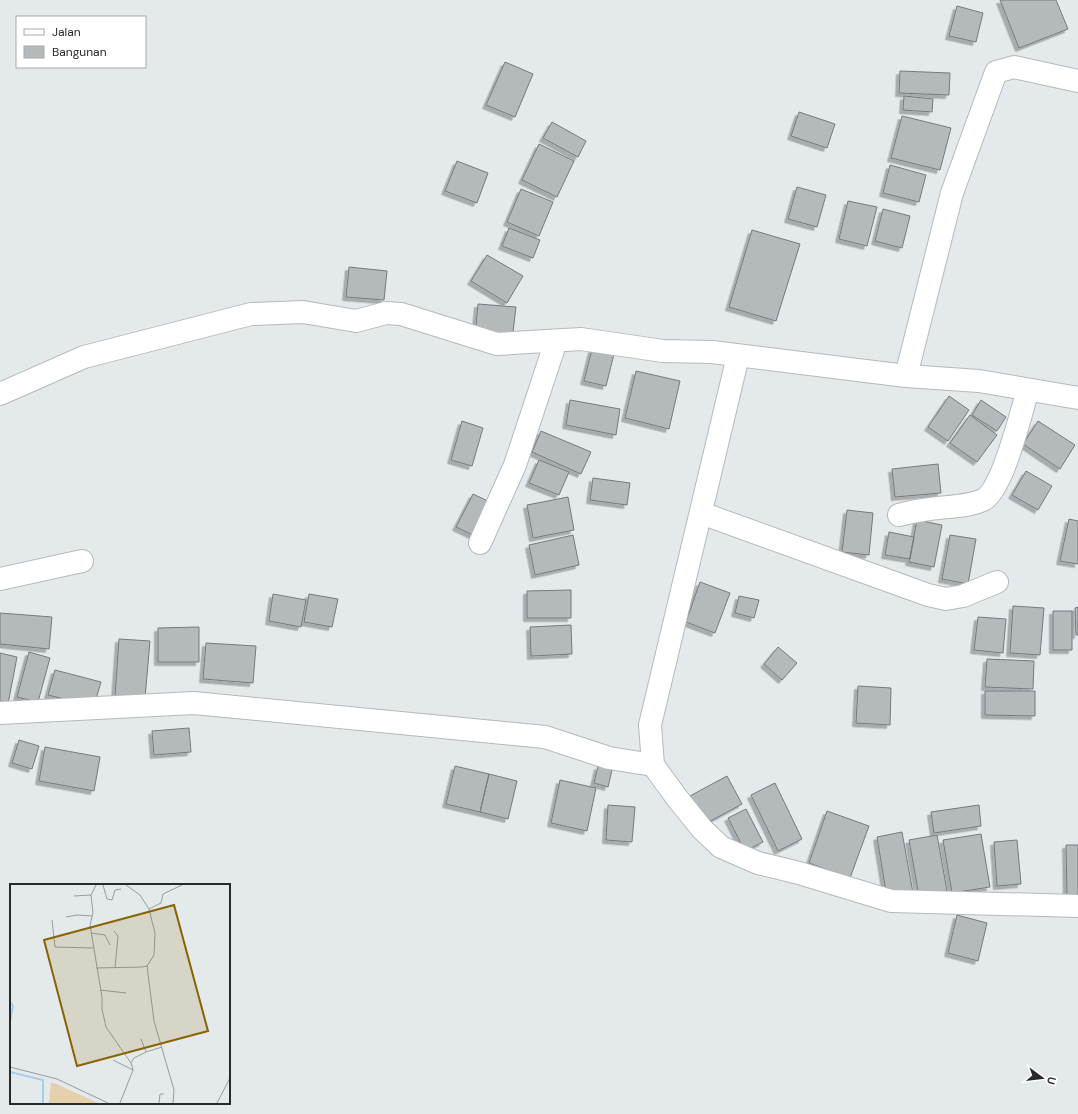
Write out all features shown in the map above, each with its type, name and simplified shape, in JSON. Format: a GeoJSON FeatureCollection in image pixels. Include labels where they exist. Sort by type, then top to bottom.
{"type":"FeatureCollection","features":[{"type":"Feature","properties":{"kind":"street"},"geometry":{"type":"LineString","coordinates":[[906,376],[952,193],[996,72],[1014,67],[1078,81]]}},
{"type":"Feature","properties":{"kind":"street"},"geometry":{"type":"LineString","coordinates":[[0,394],[84,357],[251,314],[303,312],[356,321],[386,313],[401,314],[497,344],[581,339],[663,350],[712,352],[906,376],[979,381],[1078,398]]}},
{"type":"Feature","properties":{"kind":"street"},"geometry":{"type":"LineString","coordinates":[[480,543],[514,465],[556,341]]}},
{"type":"Feature","properties":{"kind":"street"},"geometry":{"type":"LineString","coordinates":[[738,356],[650,725],[653,765],[707,834],[721,847],[758,863],[799,873],[891,901],[1078,906]]}},
{"type":"Feature","properties":{"kind":"street"},"geometry":{"type":"LineString","coordinates":[[899,515],[922,510],[970,504],[985,499],[995,486],[1006,464],[1028,390]]}},
{"type":"Feature","properties":{"kind":"street"},"geometry":{"type":"LineString","coordinates":[[701,513],[940,598],[946,599],[963,596],[997,582]]}},
{"type":"Feature","properties":{"kind":"street"},"geometry":{"type":"LineString","coordinates":[[0,579],[82,562]]}},
{"type":"Feature","properties":{"kind":"street"},"geometry":{"type":"LineString","coordinates":[[0,713],[31,713],[194,703],[546,737],[609,758],[653,765]]}},
{"type":"Feature","properties":{"kind":"building"},"geometry":{"type":"Polygon","coordinates":[[[1000,0],[1056,0],[1068,29],[1019,48],[1000,0]]]}},
{"type":"Feature","properties":{"kind":"building"},"geometry":{"type":"Polygon","coordinates":[[[957,6],[983,13],[976,42],[949,36],[957,6]]]}},
{"type":"Feature","properties":{"kind":"building"},"geometry":{"type":"Polygon","coordinates":[[[505,62],[533,74],[515,117],[486,105],[505,62]]]}},
{"type":"Feature","properties":{"kind":"building"},"geometry":{"type":"Polygon","coordinates":[[[900,71],[950,73],[949,95],[899,93],[900,71]]]}},
{"type":"Feature","properties":{"kind":"building"},"geometry":{"type":"Polygon","coordinates":[[[904,96],[933,99],[932,112],[903,110],[904,96]]]}},
{"type":"Feature","properties":{"kind":"building"},"geometry":{"type":"Polygon","coordinates":[[[799,112],[835,124],[827,148],[791,136],[799,112]]]}},
{"type":"Feature","properties":{"kind":"building"},"geometry":{"type":"Polygon","coordinates":[[[902,116],[951,128],[940,170],[891,158],[902,116]]]}},
{"type":"Feature","properties":{"kind":"building"},"geometry":{"type":"Polygon","coordinates":[[[552,122],[586,141],[578,157],[543,138],[552,122]]]}},
{"type":"Feature","properties":{"kind":"building"},"geometry":{"type":"Polygon","coordinates":[[[539,144],[574,161],[557,197],[522,180],[539,144]]]}},
{"type":"Feature","properties":{"kind":"building"},"geometry":{"type":"Polygon","coordinates":[[[457,161],[488,173],[477,203],[445,191],[457,161]]]}},
{"type":"Feature","properties":{"kind":"building"},"geometry":{"type":"Polygon","coordinates":[[[890,165],[926,175],[919,202],[883,193],[890,165]]]}},
{"type":"Feature","properties":{"kind":"building"},"geometry":{"type":"Polygon","coordinates":[[[797,187],[826,195],[817,227],[788,219],[797,187]]]}},
{"type":"Feature","properties":{"kind":"building"},"geometry":{"type":"Polygon","coordinates":[[[521,189],[553,202],[539,236],[507,222],[521,189]]]}},
{"type":"Feature","properties":{"kind":"building"},"geometry":{"type":"Polygon","coordinates":[[[848,201],[877,207],[867,246],[839,239],[848,201]]]}},
{"type":"Feature","properties":{"kind":"building"},"geometry":{"type":"Polygon","coordinates":[[[883,209],[910,216],[902,248],[875,241],[883,209]]]}},
{"type":"Feature","properties":{"kind":"building"},"geometry":{"type":"Polygon","coordinates":[[[509,228],[540,240],[533,258],[502,246],[509,228]]]}},
{"type":"Feature","properties":{"kind":"building"},"geometry":{"type":"Polygon","coordinates":[[[752,230],[800,244],[776,321],[729,307],[752,230]]]}},
{"type":"Feature","properties":{"kind":"building"},"geometry":{"type":"Polygon","coordinates":[[[487,255],[523,276],[507,303],[471,281],[487,255]]]}},
{"type":"Feature","properties":{"kind":"building"},"geometry":{"type":"Polygon","coordinates":[[[349,267],[387,271],[384,300],[346,297],[349,267]]]}},
{"type":"Feature","properties":{"kind":"building"},"geometry":{"type":"Polygon","coordinates":[[[478,304],[516,307],[512,340],[475,336],[478,304]]]}},
{"type":"Feature","properties":{"kind":"building"},"geometry":{"type":"Polygon","coordinates":[[[592,349],[614,354],[606,386],[584,381],[592,349]]]}},
{"type":"Feature","properties":{"kind":"building"},"geometry":{"type":"Polygon","coordinates":[[[636,371],[680,381],[669,429],[625,418],[636,371]]]}},
{"type":"Feature","properties":{"kind":"building"},"geometry":{"type":"Polygon","coordinates":[[[949,396],[969,410],[948,441],[928,427],[949,396]]]}},
{"type":"Feature","properties":{"kind":"building"},"geometry":{"type":"Polygon","coordinates":[[[570,400],[620,409],[616,435],[566,425],[570,400]]]}},
{"type":"Feature","properties":{"kind":"building"},"geometry":{"type":"Polygon","coordinates":[[[981,400],[1006,417],[997,431],[972,415],[981,400]]]}},
{"type":"Feature","properties":{"kind":"building"},"geometry":{"type":"Polygon","coordinates":[[[970,415],[997,435],[977,462],[950,443],[970,415]]]}},
{"type":"Feature","properties":{"kind":"building"},"geometry":{"type":"Polygon","coordinates":[[[462,421],[483,428],[472,466],[451,460],[462,421]]]}},
{"type":"Feature","properties":{"kind":"building"},"geometry":{"type":"Polygon","coordinates":[[[1038,421],[1075,445],[1060,469],[1023,444],[1038,421]]]}},
{"type":"Feature","properties":{"kind":"building"},"geometry":{"type":"Polygon","coordinates":[[[541,431],[591,452],[581,474],[532,452],[541,431]]]}},
{"type":"Feature","properties":{"kind":"building"},"geometry":{"type":"Polygon","coordinates":[[[539,460],[569,472],[559,495],[529,483],[539,460]]]}},
{"type":"Feature","properties":{"kind":"building"},"geometry":{"type":"Polygon","coordinates":[[[938,464],[941,493],[895,497],[892,469],[938,464]]]}},
{"type":"Feature","properties":{"kind":"building"},"geometry":{"type":"Polygon","coordinates":[[[1026,471],[1052,486],[1038,510],[1012,495],[1026,471]]]}},
{"type":"Feature","properties":{"kind":"building"},"geometry":{"type":"Polygon","coordinates":[[[593,478],[630,483],[627,505],[590,500],[593,478]]]}},
{"type":"Feature","properties":{"kind":"building"},"geometry":{"type":"Polygon","coordinates":[[[473,494],[496,505],[479,538],[456,527],[473,494]]]}},
{"type":"Feature","properties":{"kind":"building"},"geometry":{"type":"Polygon","coordinates":[[[568,497],[574,530],[533,538],[527,505],[568,497]]]}},
{"type":"Feature","properties":{"kind":"building"},"geometry":{"type":"Polygon","coordinates":[[[847,510],[873,513],[869,555],[842,552],[847,510]]]}},
{"type":"Feature","properties":{"kind":"building"},"geometry":{"type":"Polygon","coordinates":[[[1069,519],[1078,521],[1078,564],[1060,561],[1069,519]]]}},
{"type":"Feature","properties":{"kind":"building"},"geometry":{"type":"Polygon","coordinates":[[[917,520],[942,525],[934,567],[909,562],[917,520]]]}},
{"type":"Feature","properties":{"kind":"building"},"geometry":{"type":"Polygon","coordinates":[[[889,532],[914,537],[910,559],[885,555],[889,532]]]}},
{"type":"Feature","properties":{"kind":"building"},"geometry":{"type":"Polygon","coordinates":[[[573,535],[579,565],[535,575],[529,545],[573,535]]]}},
{"type":"Feature","properties":{"kind":"building"},"geometry":{"type":"Polygon","coordinates":[[[950,535],[976,539],[968,584],[942,579],[950,535]]]}},
{"type":"Feature","properties":{"kind":"building"},"geometry":{"type":"Polygon","coordinates":[[[700,582],[730,593],[715,633],[686,622],[700,582]]]}},
{"type":"Feature","properties":{"kind":"building"},"geometry":{"type":"Polygon","coordinates":[[[571,590],[571,618],[527,618],[527,591],[571,590]]]}},
{"type":"Feature","properties":{"kind":"building"},"geometry":{"type":"Polygon","coordinates":[[[273,594],[306,600],[301,627],[269,621],[273,594]]]}},
{"type":"Feature","properties":{"kind":"building"},"geometry":{"type":"Polygon","coordinates":[[[309,594],[338,599],[332,627],[304,622],[309,594]]]}},
{"type":"Feature","properties":{"kind":"building"},"geometry":{"type":"Polygon","coordinates":[[[739,596],[759,600],[754,618],[735,613],[739,596]]]}},
{"type":"Feature","properties":{"kind":"building"},"geometry":{"type":"Polygon","coordinates":[[[1013,606],[1044,608],[1040,655],[1010,653],[1013,606]]]}},
{"type":"Feature","properties":{"kind":"building"},"geometry":{"type":"Polygon","coordinates":[[[1078,607],[1078,635],[1076,635],[1075,608],[1078,607]]]}},
{"type":"Feature","properties":{"kind":"building"},"geometry":{"type":"Polygon","coordinates":[[[1053,611],[1072,611],[1072,650],[1053,650],[1053,611]]]}},
{"type":"Feature","properties":{"kind":"building"},"geometry":{"type":"Polygon","coordinates":[[[0,613],[52,617],[49,649],[0,644],[0,613]]]}},
{"type":"Feature","properties":{"kind":"building"},"geometry":{"type":"Polygon","coordinates":[[[978,617],[1006,619],[1003,653],[974,650],[978,617]]]}},
{"type":"Feature","properties":{"kind":"building"},"geometry":{"type":"Polygon","coordinates":[[[571,625],[572,654],[531,656],[530,627],[571,625]]]}},
{"type":"Feature","properties":{"kind":"building"},"geometry":{"type":"Polygon","coordinates":[[[199,627],[199,662],[158,662],[158,628],[199,627]]]}},
{"type":"Feature","properties":{"kind":"building"},"geometry":{"type":"Polygon","coordinates":[[[119,639],[150,641],[145,698],[115,696],[119,639]]]}},
{"type":"Feature","properties":{"kind":"building"},"geometry":{"type":"Polygon","coordinates":[[[206,643],[256,646],[253,683],[203,679],[206,643]]]}},
{"type":"Feature","properties":{"kind":"building"},"geometry":{"type":"Polygon","coordinates":[[[778,647],[797,663],[782,680],[764,664],[778,647]]]}},
{"type":"Feature","properties":{"kind":"building"},"geometry":{"type":"Polygon","coordinates":[[[29,652],[50,658],[38,702],[17,697],[29,652]]]}},
{"type":"Feature","properties":{"kind":"building"},"geometry":{"type":"Polygon","coordinates":[[[0,653],[17,657],[8,704],[0,702],[0,653]]]}},
{"type":"Feature","properties":{"kind":"building"},"geometry":{"type":"Polygon","coordinates":[[[987,659],[1034,661],[1033,689],[985,687],[987,659]]]}},
{"type":"Feature","properties":{"kind":"building"},"geometry":{"type":"Polygon","coordinates":[[[55,670],[101,682],[94,706],[48,695],[55,670]]]}},
{"type":"Feature","properties":{"kind":"building"},"geometry":{"type":"Polygon","coordinates":[[[858,686],[891,688],[890,725],[856,723],[858,686]]]}},
{"type":"Feature","properties":{"kind":"building"},"geometry":{"type":"Polygon","coordinates":[[[985,691],[1035,691],[1035,716],[985,715],[985,691]]]}},
{"type":"Feature","properties":{"kind":"building"},"geometry":{"type":"Polygon","coordinates":[[[189,728],[191,752],[154,755],[152,731],[189,728]]]}},
{"type":"Feature","properties":{"kind":"building"},"geometry":{"type":"Polygon","coordinates":[[[19,740],[39,746],[32,769],[12,763],[19,740]]]}},
{"type":"Feature","properties":{"kind":"building"},"geometry":{"type":"Polygon","coordinates":[[[45,747],[100,757],[94,791],[39,781],[45,747]]]}},
{"type":"Feature","properties":{"kind":"building"},"geometry":{"type":"Polygon","coordinates":[[[455,766],[489,774],[480,812],[446,804],[455,766]]]}},
{"type":"Feature","properties":{"kind":"building"},"geometry":{"type":"Polygon","coordinates":[[[598,766],[612,770],[608,787],[594,783],[598,766]]]}},
{"type":"Feature","properties":{"kind":"building"},"geometry":{"type":"Polygon","coordinates":[[[489,774],[517,781],[508,819],[480,812],[489,774]]]}},
{"type":"Feature","properties":{"kind":"building"},"geometry":{"type":"Polygon","coordinates":[[[727,776],[742,804],[703,825],[688,797],[727,776]]]}},
{"type":"Feature","properties":{"kind":"building"},"geometry":{"type":"Polygon","coordinates":[[[560,780],[596,788],[587,831],[551,823],[560,780]]]}},
{"type":"Feature","properties":{"kind":"building"},"geometry":{"type":"Polygon","coordinates":[[[775,783],[802,839],[778,851],[751,795],[775,783]]]}},
{"type":"Feature","properties":{"kind":"building"},"geometry":{"type":"Polygon","coordinates":[[[608,805],[635,807],[632,842],[606,840],[608,805]]]}},
{"type":"Feature","properties":{"kind":"building"},"geometry":{"type":"Polygon","coordinates":[[[979,805],[981,826],[934,833],[931,812],[979,805]]]}},
{"type":"Feature","properties":{"kind":"building"},"geometry":{"type":"Polygon","coordinates":[[[746,809],[763,842],[745,851],[728,818],[746,809]]]}},
{"type":"Feature","properties":{"kind":"building"},"geometry":{"type":"Polygon","coordinates":[[[827,811],[869,826],[850,878],[809,863],[827,811]]]}},
{"type":"Feature","properties":{"kind":"building"},"geometry":{"type":"Polygon","coordinates":[[[902,832],[913,893],[887,898],[877,837],[902,832]]]}},
{"type":"Feature","properties":{"kind":"building"},"geometry":{"type":"Polygon","coordinates":[[[981,834],[990,887],[952,893],[943,840],[981,834]]]}},
{"type":"Feature","properties":{"kind":"building"},"geometry":{"type":"Polygon","coordinates":[[[937,835],[947,891],[919,896],[909,840],[937,835]]]}},
{"type":"Feature","properties":{"kind":"building"},"geometry":{"type":"Polygon","coordinates":[[[1017,840],[1021,884],[997,886],[994,842],[1017,840]]]}},
{"type":"Feature","properties":{"kind":"building"},"geometry":{"type":"Polygon","coordinates":[[[1066,845],[1078,845],[1078,896],[1067,896],[1066,845]]]}},
{"type":"Feature","properties":{"kind":"building"},"geometry":{"type":"Polygon","coordinates":[[[957,915],[987,923],[978,961],[948,953],[957,915]]]}}]}
